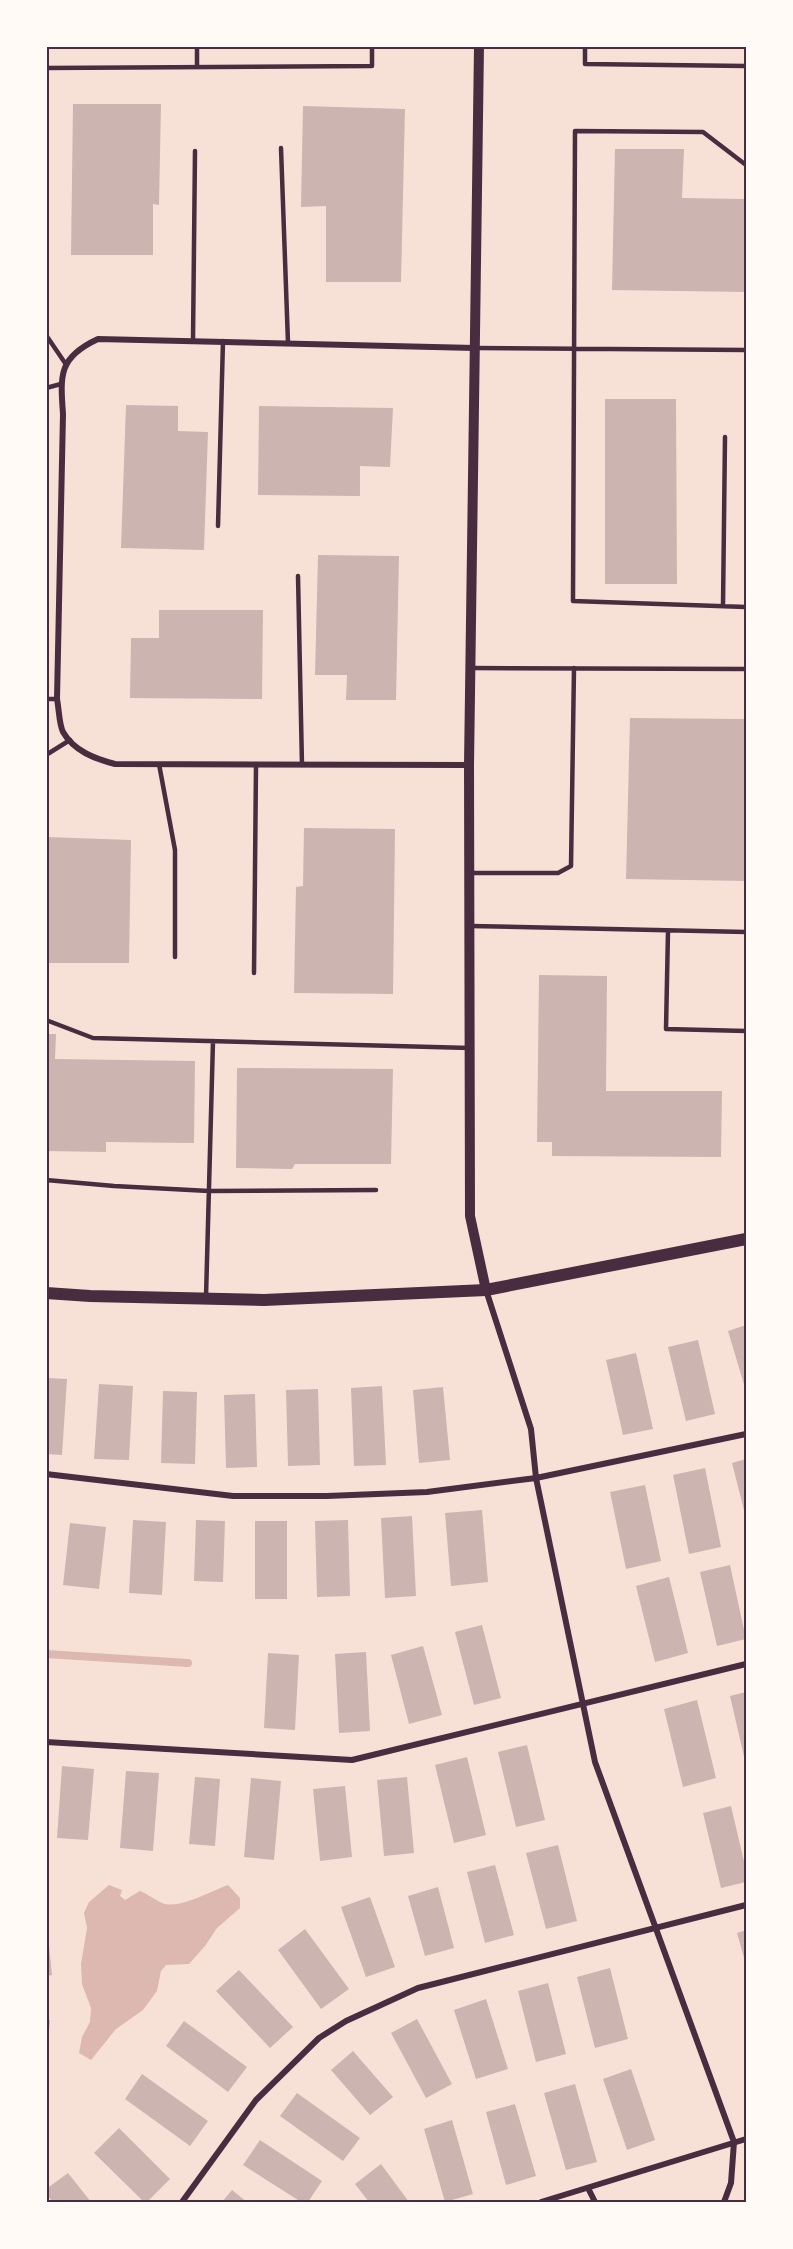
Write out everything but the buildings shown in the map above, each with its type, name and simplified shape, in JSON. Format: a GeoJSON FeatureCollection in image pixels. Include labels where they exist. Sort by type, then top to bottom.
{"type":"FeatureCollection","features":[{"type":"Feature","properties":{"kind":"main road"},"geometry":{"type":"LineString","coordinates":[[46,1293],[264,1300],[486,1290],[747,1239]]}},
{"type":"Feature","properties":{"kind":"street"},"geometry":{"type":"LineString","coordinates":[[479,46],[469,765],[470,1216],[486,1290],[531,1429],[536,1478],[595,1762],[734,2142],[731,2183],[724,2202]]}},
{"type":"Feature","properties":{"kind":"street"},"geometry":{"type":"LineString","coordinates":[[469,765],[115,764],[95,759],[78,748],[63,731],[57,699],[63,414],[61,384],[65,363],[81,347],[98,339],[476,348]]}},
{"type":"Feature","properties":{"kind":"street"},"geometry":{"type":"LineString","coordinates":[[46,1474],[233,1496],[327,1496],[427,1492],[536,1478],[747,1434]]}},
{"type":"Feature","properties":{"kind":"street"},"geometry":{"type":"LineString","coordinates":[[46,1742],[352,1760],[747,1664]]}},
{"type":"Feature","properties":{"kind":"street"},"geometry":{"type":"LineString","coordinates":[[182,2202],[256,2100],[319,2038],[346,2021],[418,1988],[747,1905]]}},
{"type":"Feature","properties":{"kind":"street"},"geometry":{"type":"LineString","coordinates":[[541,2202],[747,2139]]}},
{"type":"Feature","properties":{"kind":"street"},"geometry":{"type":"LineString","coordinates":[[588,2188],[595,2202]]}},
{"type":"Feature","properties":{"kind":"lane"},"geometry":{"type":"LineString","coordinates":[[197,46],[197,67]]}},
{"type":"Feature","properties":{"kind":"lane"},"geometry":{"type":"LineString","coordinates":[[46,68],[372,66],[372,46]]}},
{"type":"Feature","properties":{"kind":"lane"},"geometry":{"type":"LineString","coordinates":[[585,46],[585,64],[747,66]]}},
{"type":"Feature","properties":{"kind":"lane"},"geometry":{"type":"LineString","coordinates":[[747,165],[703,132],[575,131],[573,601],[747,607]]}},
{"type":"Feature","properties":{"kind":"lane"},"geometry":{"type":"LineString","coordinates":[[281,148],[288,343]]}},
{"type":"Feature","properties":{"kind":"lane"},"geometry":{"type":"LineString","coordinates":[[193,340],[195,151]]}},
{"type":"Feature","properties":{"kind":"lane"},"geometry":{"type":"LineString","coordinates":[[46,335],[65,363]]}},
{"type":"Feature","properties":{"kind":"lane"},"geometry":{"type":"LineString","coordinates":[[218,526],[223,341]]}},
{"type":"Feature","properties":{"kind":"lane"},"geometry":{"type":"LineString","coordinates":[[476,348],[747,350]]}},
{"type":"Feature","properties":{"kind":"lane"},"geometry":{"type":"LineString","coordinates":[[46,388],[61,384]]}},
{"type":"Feature","properties":{"kind":"lane"},"geometry":{"type":"LineString","coordinates":[[723,606],[725,437]]}},
{"type":"Feature","properties":{"kind":"lane"},"geometry":{"type":"LineString","coordinates":[[298,576],[302,765]]}},
{"type":"Feature","properties":{"kind":"lane"},"geometry":{"type":"LineString","coordinates":[[471,668],[747,669]]}},
{"type":"Feature","properties":{"kind":"lane"},"geometry":{"type":"LineString","coordinates":[[470,873],[558,873],[571,866],[574,668]]}},
{"type":"Feature","properties":{"kind":"lane"},"geometry":{"type":"LineString","coordinates":[[46,699],[57,699]]}},
{"type":"Feature","properties":{"kind":"lane"},"geometry":{"type":"LineString","coordinates":[[46,755],[70,740]]}},
{"type":"Feature","properties":{"kind":"lane"},"geometry":{"type":"LineString","coordinates":[[159,764],[175,850],[175,957]]}},
{"type":"Feature","properties":{"kind":"lane"},"geometry":{"type":"LineString","coordinates":[[255,973],[256,765]]}},
{"type":"Feature","properties":{"kind":"lane"},"geometry":{"type":"LineString","coordinates":[[470,926],[747,932]]}},
{"type":"Feature","properties":{"kind":"lane"},"geometry":{"type":"LineString","coordinates":[[668,930],[666,1029],[747,1031]]}},
{"type":"Feature","properties":{"kind":"lane"},"geometry":{"type":"LineString","coordinates":[[46,1020],[93,1038],[470,1048]]}},
{"type":"Feature","properties":{"kind":"lane"},"geometry":{"type":"LineString","coordinates":[[206,1299],[213,1041]]}},
{"type":"Feature","properties":{"kind":"lane"},"geometry":{"type":"LineString","coordinates":[[46,1180],[209,1191],[376,1190]]}},
{"type":"Feature","properties":{"kind":"shaded area"},"geometry":{"type":"Polygon","coordinates":[[[109,1885],[122,1890],[120,1896],[125,1900],[140,1891],[162,1903],[177,1904],[228,1885],[240,1898],[240,1908],[217,1928],[189,1964],[166,1965],[161,1971],[157,1991],[143,2010],[116,2029],[91,2060],[79,2053],[82,2037],[90,2022],[91,2008],[82,1984],[81,1964],[87,1928],[84,1913],[89,1902],[109,1885]]]}},
{"type":"Feature","properties":{"kind":"waterway"},"geometry":{"type":"LineString","coordinates":[[46,1654],[188,1663]]}}]}
